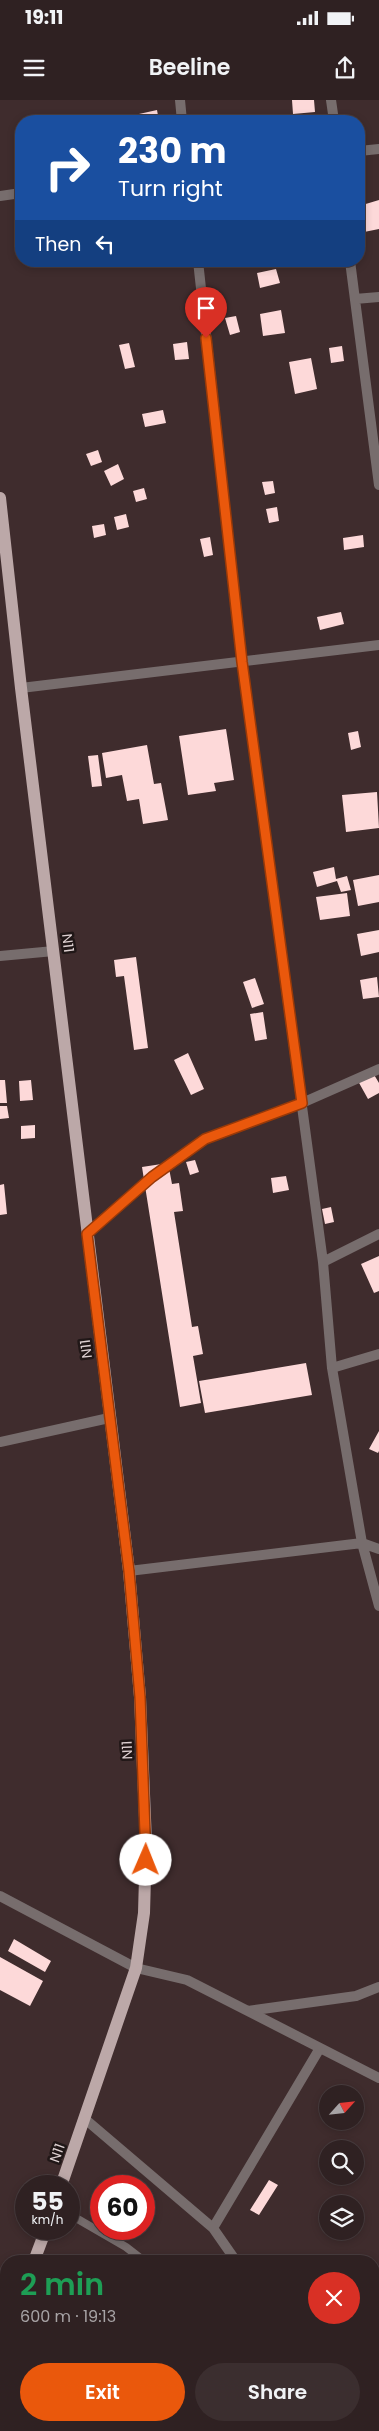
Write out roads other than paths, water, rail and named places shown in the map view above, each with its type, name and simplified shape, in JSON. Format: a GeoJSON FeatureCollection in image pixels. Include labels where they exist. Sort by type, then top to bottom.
{"type":"FeatureCollection","features":[{"type":"Feature","properties":{"kind":"main road","name":"N11"},"geometry":{"type":"LineString","coordinates":[[0,498],[21,688],[129,1571],[140,1697],[146,1842],[144,1913],[136,1968],[65,2175]]}},
{"type":"Feature","properties":{"kind":"main road"},"geometry":{"type":"LineString","coordinates":[[36,2255],[42,2240]]}},
{"type":"Feature","properties":{"kind":"street"},"geometry":{"type":"LineString","coordinates":[[180,100],[181,115]]}},
{"type":"Feature","properties":{"kind":"street"},"geometry":{"type":"LineString","coordinates":[[331,100],[333,115]]}},
{"type":"Feature","properties":{"kind":"street"},"geometry":{"type":"LineString","coordinates":[[365,150],[379,149]]}},
{"type":"Feature","properties":{"kind":"street"},"geometry":{"type":"LineString","coordinates":[[0,196],[15,194]]}},
{"type":"Feature","properties":{"kind":"street"},"geometry":{"type":"LineString","coordinates":[[199,267],[242,662],[323,1262],[332,1368],[362,1543],[379,1606]]}},
{"type":"Feature","properties":{"kind":"street"},"geometry":{"type":"LineString","coordinates":[[351,267],[378,462],[379,484]]}},
{"type":"Feature","properties":{"kind":"street"},"geometry":{"type":"LineString","coordinates":[[355,299],[379,297]]}},
{"type":"Feature","properties":{"kind":"street"},"geometry":{"type":"LineString","coordinates":[[21,688],[379,645]]}},
{"type":"Feature","properties":{"kind":"street"},"geometry":{"type":"LineString","coordinates":[[0,956],[54,951]]}},
{"type":"Feature","properties":{"kind":"street"},"geometry":{"type":"LineString","coordinates":[[87,1234],[152,1177],[205,1139],[302,1103],[379,1069]]}},
{"type":"Feature","properties":{"kind":"street"},"geometry":{"type":"LineString","coordinates":[[323,1262],[379,1234]]}},
{"type":"Feature","properties":{"kind":"street"},"geometry":{"type":"LineString","coordinates":[[332,1368],[379,1354]]}},
{"type":"Feature","properties":{"kind":"street"},"geometry":{"type":"LineString","coordinates":[[0,1442],[109,1418]]}},
{"type":"Feature","properties":{"kind":"street"},"geometry":{"type":"LineString","coordinates":[[129,1571],[362,1543],[379,1549]]}},
{"type":"Feature","properties":{"kind":"street"},"geometry":{"type":"LineString","coordinates":[[0,1896],[136,1968],[187,1980],[379,2078]]}},
{"type":"Feature","properties":{"kind":"street"},"geometry":{"type":"LineString","coordinates":[[248,2011],[356,1996],[379,1987]]}},
{"type":"Feature","properties":{"kind":"street"},"geometry":{"type":"LineString","coordinates":[[213,2228],[320,2048]]}},
{"type":"Feature","properties":{"kind":"street"},"geometry":{"type":"LineString","coordinates":[[85,2120],[213,2228],[232,2255]]}},
{"type":"Feature","properties":{"kind":"lane"},"geometry":{"type":"LineString","coordinates":[[80,2220],[136,2255]]}}]}
